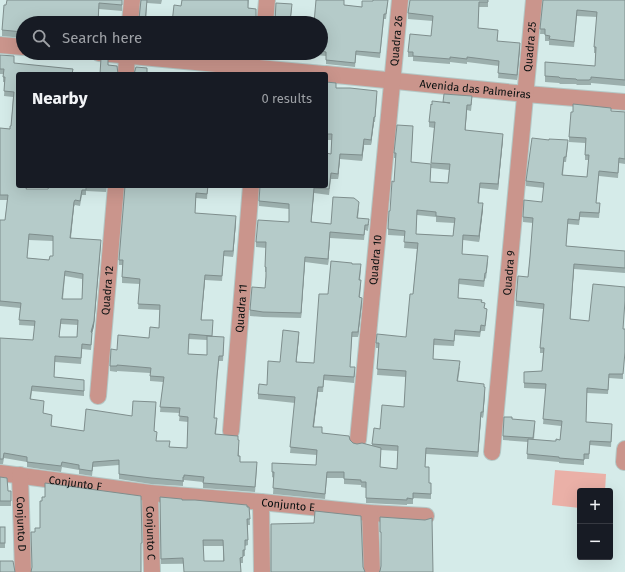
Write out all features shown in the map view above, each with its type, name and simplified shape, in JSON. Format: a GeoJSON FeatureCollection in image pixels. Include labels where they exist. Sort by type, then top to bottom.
{"type":"FeatureCollection","features":[{"type":"Feature","properties":{"kind":"street"},"geometry":{"type":"LineString","coordinates":[[131,16],[132,0]]}},
{"type":"Feature","properties":{"kind":"street"},"geometry":{"type":"LineString","coordinates":[[266,16],[267,0]]}},
{"type":"Feature","properties":{"kind":"street","name":"Quadra 26"},"geometry":{"type":"LineString","coordinates":[[392,81],[400,0]]}},
{"type":"Feature","properties":{"kind":"street","name":"Quadra 25"},"geometry":{"type":"LineString","coordinates":[[526,94],[534,0]]}},
{"type":"Feature","properties":{"kind":"street"},"geometry":{"type":"LineString","coordinates":[[0,46],[16,47]]}},
{"type":"Feature","properties":{"kind":"street"},"geometry":{"type":"LineString","coordinates":[[126,72],[127,60]]}},
{"type":"Feature","properties":{"kind":"street"},"geometry":{"type":"LineString","coordinates":[[200,60],[261,65],[308,72]]}},
{"type":"Feature","properties":{"kind":"street","name":"Avenida das Palmeiras"},"geometry":{"type":"LineString","coordinates":[[328,74],[526,94],[625,102]]}},
{"type":"Feature","properties":{"kind":"street","name":"Quadra 10"},"geometry":{"type":"LineString","coordinates":[[358,440],[392,81]]}},
{"type":"Feature","properties":{"kind":"street","name":"Quadra 9"},"geometry":{"type":"LineString","coordinates":[[492,452],[526,94]]}},
{"type":"Feature","properties":{"kind":"street","name":"Quadra 12"},"geometry":{"type":"LineString","coordinates":[[98,396],[116,188]]}},
{"type":"Feature","properties":{"kind":"street","name":"Quadra 11"},"geometry":{"type":"LineString","coordinates":[[231,430],[251,188]]}},
{"type":"Feature","properties":{"kind":"street","name":"Conjunto F"},"geometry":{"type":"LineString","coordinates":[[0,473],[150,493]]}},
{"type":"Feature","properties":{"kind":"street","name":"Conjunto D"},"geometry":{"type":"LineString","coordinates":[[20,475],[23,572]]}},
{"type":"Feature","properties":{"kind":"street","name":"Conjunto E"},"geometry":{"type":"LineString","coordinates":[[150,493],[370,513],[426,516]]}},
{"type":"Feature","properties":{"kind":"street","name":"Conjunto C"},"geometry":{"type":"LineString","coordinates":[[150,493],[152,572]]}},
{"type":"Feature","properties":{"kind":"street"},"geometry":{"type":"LineString","coordinates":[[261,502],[262,572]]}},
{"type":"Feature","properties":{"kind":"street"},"geometry":{"type":"LineString","coordinates":[[370,513],[372,572]]}},
{"type":"Feature","properties":{"kind":"shaded area"},"geometry":{"type":"Polygon","coordinates":[[[555,470],[606,474],[605,488],[577,488],[577,508],[552,505],[555,470]]]}},
{"type":"Feature","properties":{"kind":"building"},"geometry":{"type":"Polygon","coordinates":[[[7,0],[122,0],[122,5],[99,3],[98,16],[16,16],[16,31],[2,30],[4,5],[6,5],[7,0]]]}},
{"type":"Feature","properties":{"kind":"building"},"geometry":{"type":"Polygon","coordinates":[[[141,0],[147,0],[146,16],[139,16],[141,0]]]}},
{"type":"Feature","properties":{"kind":"building"},"geometry":{"type":"Polygon","coordinates":[[[182,0],[248,0],[248,8],[256,9],[256,16],[173,16],[174,5],[181,6],[182,0]]]}},
{"type":"Feature","properties":{"kind":"building"},"geometry":{"type":"Polygon","coordinates":[[[316,0],[344,0],[344,5],[362,7],[362,1],[388,0],[386,14],[384,14],[380,53],[356,51],[355,63],[326,60],[328,60],[328,16],[315,16],[316,0]]]}},
{"type":"Feature","properties":{"kind":"building"},"geometry":{"type":"Polygon","coordinates":[[[410,0],[488,0],[488,2],[479,2],[478,28],[498,30],[497,41],[520,43],[517,75],[498,73],[499,61],[467,57],[467,59],[450,57],[450,59],[413,56],[413,52],[408,52],[410,34],[431,36],[433,16],[408,13],[410,0]]]}},
{"type":"Feature","properties":{"kind":"building"},"geometry":{"type":"Polygon","coordinates":[[[543,0],[625,0],[625,80],[591,77],[589,80],[577,80],[545,76],[545,62],[595,66],[596,47],[594,47],[597,12],[577,10],[574,42],[549,39],[550,36],[545,35],[545,29],[540,29],[543,0]]]}},
{"type":"Feature","properties":{"kind":"building"},"geometry":{"type":"Polygon","coordinates":[[[276,3],[292,4],[291,16],[275,16],[276,3]]]}},
{"type":"Feature","properties":{"kind":"building"},"geometry":{"type":"Polygon","coordinates":[[[0,55],[14,56],[14,63],[73,69],[72,72],[16,72],[16,188],[86,188],[86,190],[82,190],[80,201],[75,200],[74,202],[70,238],[101,240],[94,321],[91,332],[91,345],[82,344],[81,358],[55,356],[54,377],[84,380],[84,391],[32,386],[30,399],[44,401],[43,413],[52,415],[51,426],[84,431],[86,409],[132,416],[133,401],[156,402],[154,431],[157,432],[156,441],[170,441],[169,447],[187,448],[188,417],[179,416],[180,408],[160,407],[164,377],[150,376],[151,368],[117,365],[110,366],[111,349],[117,350],[118,335],[149,338],[150,327],[159,328],[160,305],[138,304],[140,279],[122,277],[123,260],[119,260],[125,188],[208,188],[207,194],[196,193],[195,213],[236,216],[233,251],[224,251],[222,276],[205,275],[201,320],[213,320],[212,336],[189,334],[188,354],[207,355],[207,336],[224,337],[223,356],[219,356],[217,376],[214,418],[217,418],[215,434],[238,436],[238,456],[240,456],[240,462],[257,462],[255,487],[203,483],[204,477],[184,475],[183,481],[119,474],[119,460],[93,462],[92,471],[79,469],[79,465],[62,462],[61,466],[27,462],[27,457],[4,453],[3,459],[0,459],[0,338],[33,340],[35,321],[19,320],[21,303],[0,301],[0,220],[5,220],[8,195],[0,195],[0,128],[10,129],[14,92],[4,91],[4,69],[0,69],[0,55]],[[29,234],[27,258],[49,260],[50,256],[53,256],[53,236],[29,234]],[[65,271],[62,299],[82,299],[83,274],[65,271]],[[61,319],[59,337],[77,337],[78,320],[61,319]]]}},
{"type":"Feature","properties":{"kind":"building"},"geometry":{"type":"Polygon","coordinates":[[[101,60],[108,60],[108,65],[117,66],[118,72],[100,72],[101,60]]]}},
{"type":"Feature","properties":{"kind":"building"},"geometry":{"type":"Polygon","coordinates":[[[136,67],[147,68],[147,72],[135,72],[136,67]]]}},
{"type":"Feature","properties":{"kind":"building"},"geometry":{"type":"Polygon","coordinates":[[[328,82],[336,83],[336,88],[377,91],[371,140],[364,139],[362,155],[340,154],[338,174],[331,173],[329,189],[314,188],[328,188],[328,153],[331,154],[332,134],[328,134],[328,82]]]}},
{"type":"Feature","properties":{"kind":"building"},"geometry":{"type":"Polygon","coordinates":[[[444,94],[472,96],[471,105],[467,105],[465,130],[503,134],[498,184],[480,183],[478,203],[483,203],[479,236],[463,235],[462,254],[488,256],[484,281],[459,279],[458,298],[482,300],[481,302],[485,303],[484,308],[487,309],[485,326],[481,325],[480,332],[455,330],[454,341],[434,339],[433,359],[460,361],[457,381],[484,384],[483,412],[481,412],[478,452],[426,448],[425,467],[429,467],[431,494],[413,493],[413,499],[366,498],[366,482],[361,482],[361,480],[344,479],[344,472],[327,472],[325,494],[273,488],[274,472],[272,472],[272,463],[316,465],[317,450],[290,447],[295,397],[258,394],[259,384],[267,385],[268,361],[280,362],[283,330],[299,332],[296,362],[314,363],[319,294],[328,294],[331,261],[361,264],[359,297],[362,298],[358,332],[352,332],[350,367],[355,367],[354,377],[324,375],[323,387],[318,387],[313,427],[322,427],[322,433],[349,436],[353,443],[362,443],[381,448],[380,467],[397,469],[398,446],[372,444],[374,428],[380,429],[382,405],[404,407],[406,371],[377,369],[379,343],[376,343],[377,334],[406,337],[410,294],[413,294],[418,243],[404,242],[405,231],[388,229],[392,181],[394,182],[396,153],[394,153],[397,125],[413,126],[411,162],[431,164],[430,182],[448,183],[450,164],[431,163],[435,122],[429,122],[431,104],[432,105],[432,101],[450,103],[443,102],[444,94]],[[417,210],[416,234],[453,236],[455,218],[436,216],[436,212],[417,210]]]}},
{"type":"Feature","properties":{"kind":"building"},"geometry":{"type":"Polygon","coordinates":[[[573,104],[611,108],[611,111],[625,112],[625,159],[619,158],[618,173],[599,171],[596,203],[600,203],[599,213],[580,212],[579,220],[568,219],[566,246],[625,251],[625,268],[574,264],[570,319],[589,321],[593,284],[625,287],[623,329],[625,329],[625,352],[623,374],[609,374],[608,390],[587,388],[586,422],[612,424],[611,442],[590,441],[589,454],[584,454],[584,460],[527,454],[528,439],[553,441],[556,441],[556,439],[560,440],[562,421],[543,419],[546,384],[524,383],[524,372],[542,371],[544,348],[540,348],[544,304],[516,301],[518,276],[528,277],[530,257],[533,218],[523,217],[524,200],[542,202],[544,183],[526,181],[532,138],[568,140],[562,175],[587,177],[589,155],[585,155],[586,138],[569,137],[573,104]]]}},
{"type":"Feature","properties":{"kind":"building"},"geometry":{"type":"Polygon","coordinates":[[[260,188],[314,188],[311,222],[331,224],[333,197],[354,198],[359,202],[357,218],[369,219],[368,225],[365,225],[364,235],[330,232],[328,259],[305,257],[301,313],[263,312],[250,310],[252,287],[265,288],[266,277],[266,242],[256,242],[258,220],[289,222],[289,204],[259,201],[260,188]]]}},
{"type":"Feature","properties":{"kind":"building"},"geometry":{"type":"Polygon","coordinates":[[[504,417],[535,421],[533,438],[503,436],[504,417]]]}},
{"type":"Feature","properties":{"kind":"building"},"geometry":{"type":"Polygon","coordinates":[[[0,477],[7,478],[8,491],[11,491],[11,501],[0,501],[0,477]]]}},
{"type":"Feature","properties":{"kind":"building"},"geometry":{"type":"Polygon","coordinates":[[[45,483],[141,496],[141,572],[31,572],[31,532],[35,532],[35,528],[40,528],[40,501],[42,501],[42,497],[45,497],[45,483]]]}},
{"type":"Feature","properties":{"kind":"building"},"geometry":{"type":"Polygon","coordinates":[[[160,497],[247,505],[247,507],[249,507],[250,519],[247,519],[248,540],[245,540],[245,550],[243,550],[243,557],[240,558],[241,572],[184,572],[183,558],[161,559],[160,497]],[[203,540],[204,561],[224,561],[223,540],[203,540]]]}},
{"type":"Feature","properties":{"kind":"building"},"geometry":{"type":"Polygon","coordinates":[[[315,511],[361,516],[363,567],[365,572],[271,572],[271,524],[314,523],[315,511]]]}},
{"type":"Feature","properties":{"kind":"building"},"geometry":{"type":"Polygon","coordinates":[[[380,517],[425,520],[432,518],[433,572],[379,572],[381,566],[380,517]]]}},
{"type":"Feature","properties":{"kind":"building"},"geometry":{"type":"Polygon","coordinates":[[[0,527],[5,527],[5,543],[0,543],[0,527]]]}},
{"type":"Feature","properties":{"kind":"building"},"geometry":{"type":"Polygon","coordinates":[[[0,561],[13,561],[15,572],[0,572],[0,561]]]}}]}
